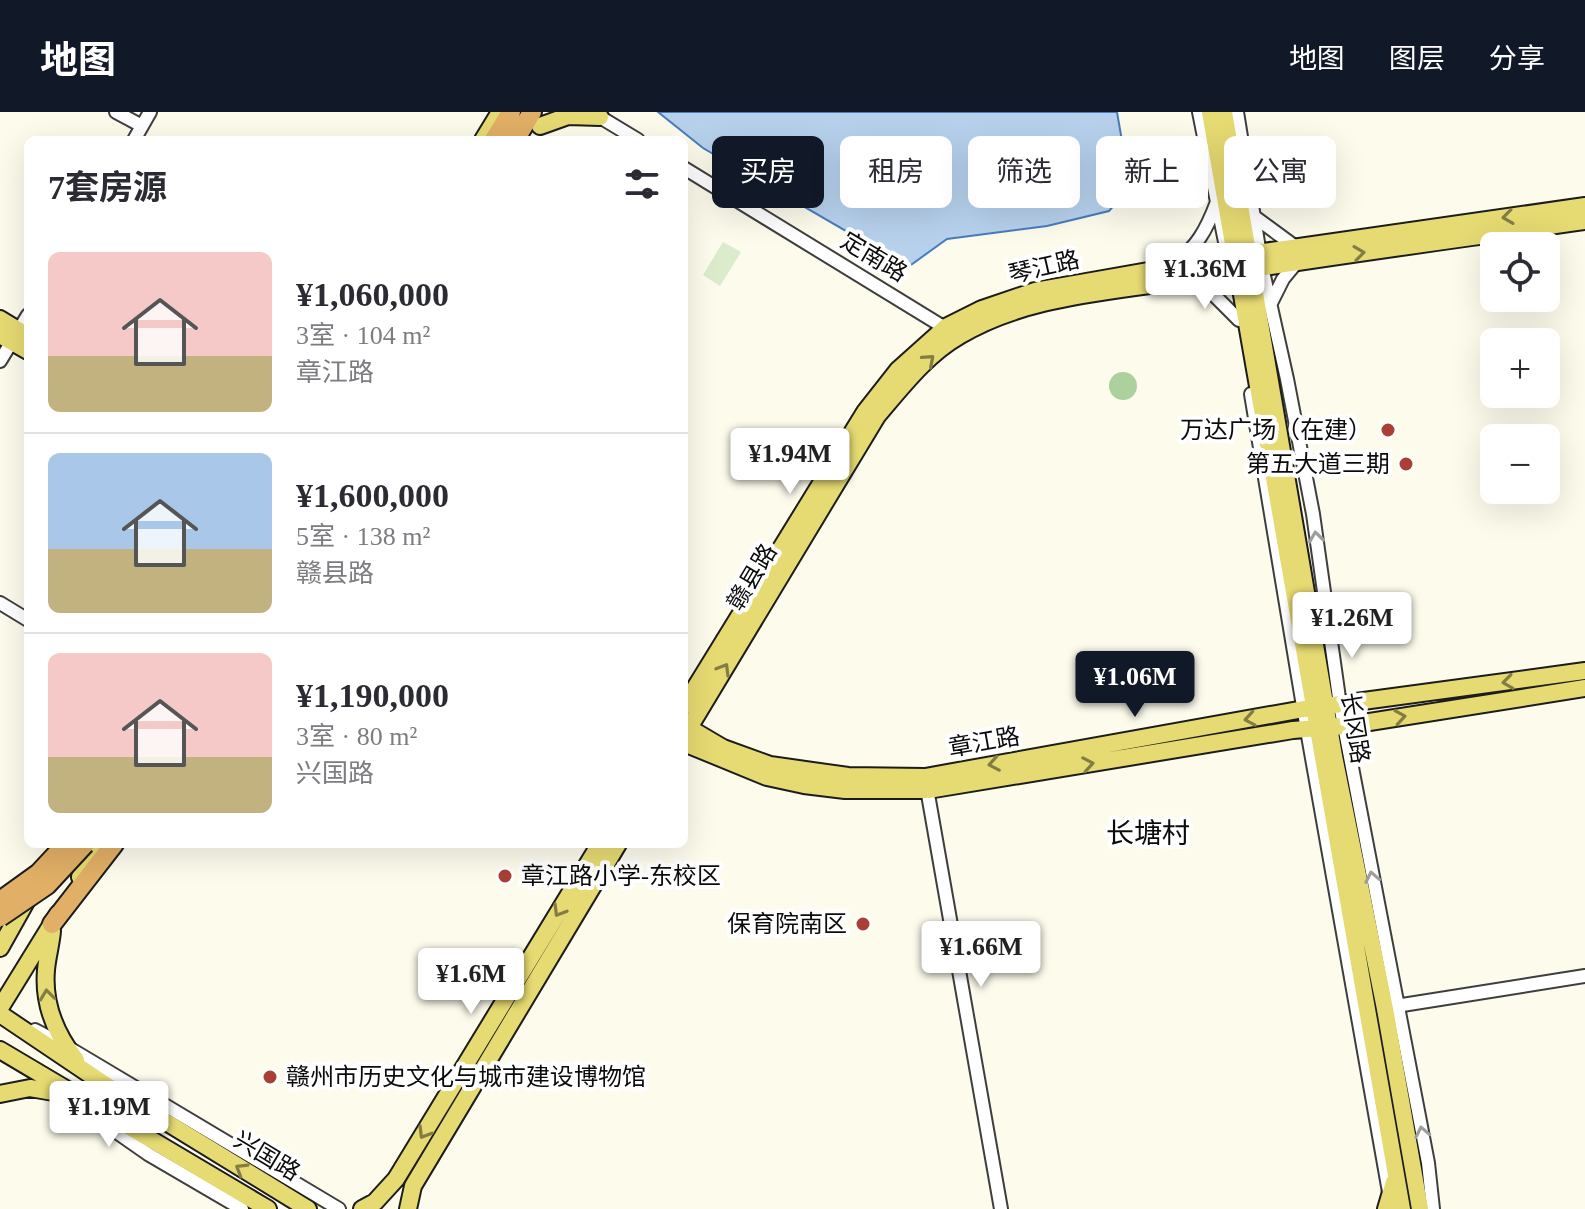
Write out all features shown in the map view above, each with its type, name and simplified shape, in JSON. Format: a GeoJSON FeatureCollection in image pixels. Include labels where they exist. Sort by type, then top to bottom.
{"type":"FeatureCollection","features":[{"type":"Feature","properties":{"kind":"highway"},"geometry":{"type":"LineString","coordinates":[[496,136],[511,112]]}},
{"type":"Feature","properties":{"kind":"highway"},"geometry":{"type":"LineString","coordinates":[[520,136],[538,122]]}},
{"type":"Feature","properties":{"kind":"highway"},"geometry":{"type":"LineString","coordinates":[[0,901],[39,873],[62,848]]}},
{"type":"Feature","properties":{"kind":"highway"},"geometry":{"type":"LineString","coordinates":[[0,917],[47,885],[81,848]]}},
{"type":"Feature","properties":{"kind":"highway"},"geometry":{"type":"LineString","coordinates":[[52,924],[111,848]]}},
{"type":"Feature","properties":{"kind":"main road"},"geometry":{"type":"LineString","coordinates":[[485,136],[500,112]]}},
{"type":"Feature","properties":{"kind":"main road","name":"长冈路"},"geometry":{"type":"LineString","coordinates":[[1210,112],[1244,262]]}},
{"type":"Feature","properties":{"kind":"main road","name":"长冈路"},"geometry":{"type":"LineString","coordinates":[[1224,112],[1244,262],[1321,707],[1385,1009],[1420,1209]]}},
{"type":"Feature","properties":{"kind":"main road"},"geometry":{"type":"LineString","coordinates":[[538,122],[596,114]]}},
{"type":"Feature","properties":{"kind":"main road","name":"琴江路"},"geometry":{"type":"LineString","coordinates":[[1297,255],[1585,206]]}},
{"type":"Feature","properties":{"kind":"main road","name":"琴江路"},"geometry":{"type":"LineString","coordinates":[[951,332],[982,309],[1035,291],[1172,267],[1244,262],[1585,221]]}},
{"type":"Feature","properties":{"kind":"main road","name":"琴江路"},"geometry":{"type":"LineString","coordinates":[[951,332],[1036,304],[1187,279],[1244,262]]}},
{"type":"Feature","properties":{"kind":"main road"},"geometry":{"type":"LineString","coordinates":[[0,319],[14,336]]}},
{"type":"Feature","properties":{"kind":"main road","name":"赣县路"},"geometry":{"type":"LineString","coordinates":[[688,700],[865,412],[898,370],[951,332]]}},
{"type":"Feature","properties":{"kind":"main road","name":"赣县路"},"geometry":{"type":"LineString","coordinates":[[688,728],[877,416],[951,332]]}},
{"type":"Feature","properties":{"kind":"main road","name":"章江路"},"geometry":{"type":"LineString","coordinates":[[926,783],[1321,707],[1585,671]]}},
{"type":"Feature","properties":{"kind":"main road","name":"章江路"},"geometry":{"type":"LineString","coordinates":[[688,735],[767,777],[845,790],[926,783],[1325,728],[1585,688]]}},
{"type":"Feature","properties":{"kind":"main road","name":"长冈路"},"geometry":{"type":"LineString","coordinates":[[1325,728],[1395,1173],[1393,1206]]}},
{"type":"Feature","properties":{"kind":"main road"},"geometry":{"type":"LineString","coordinates":[[0,948],[57,848]]}},
{"type":"Feature","properties":{"kind":"main road"},"geometry":{"type":"LineString","coordinates":[[0,1012],[98,848]]}},
{"type":"Feature","properties":{"kind":"main road"},"geometry":{"type":"LineString","coordinates":[[362,1209],[375,1202],[396,1179],[598,848]]}},
{"type":"Feature","properties":{"kind":"main road"},"geometry":{"type":"LineString","coordinates":[[408,1209],[413,1186],[616,848]]}},
{"type":"Feature","properties":{"kind":"main road"},"geometry":{"type":"LineString","coordinates":[[0,928],[22,910]]}},
{"type":"Feature","properties":{"kind":"main road"},"geometry":{"type":"LineString","coordinates":[[52,924],[46,968],[46,994],[52,1020],[64,1045],[80,1067],[101,1082]]}},
{"type":"Feature","properties":{"kind":"main road","name":"兴国路"},"geometry":{"type":"LineString","coordinates":[[0,1012],[101,1082],[308,1209]]}},
{"type":"Feature","properties":{"kind":"main road","name":"兴国路"},"geometry":{"type":"LineString","coordinates":[[0,1050],[268,1209]]}},
{"type":"Feature","properties":{"kind":"main road"},"geometry":{"type":"LineString","coordinates":[[0,1094],[30,1088],[60,1092],[90,1101]]}},
{"type":"Feature","properties":{"kind":"main road"},"geometry":{"type":"LineString","coordinates":[[1415,1183],[1433,1209]]}},
{"type":"Feature","properties":{"kind":"street"},"geometry":{"type":"LineString","coordinates":[[116,112],[142,126]]}},
{"type":"Feature","properties":{"kind":"street"},"geometry":{"type":"LineString","coordinates":[[136,136],[150,112]]}},
{"type":"Feature","properties":{"kind":"street"},"geometry":{"type":"LineString","coordinates":[[1199,112],[1217,202],[1244,262],[1270,305],[1287,379],[1313,514],[1321,707]]}},
{"type":"Feature","properties":{"kind":"street"},"geometry":{"type":"LineString","coordinates":[[1237,112],[1252,215],[1239,320],[1325,728],[1393,1206]]}},
{"type":"Feature","properties":{"kind":"street"},"geometry":{"type":"LineString","coordinates":[[596,114],[632,136]]}},
{"type":"Feature","properties":{"kind":"street","name":"定南路"},"geometry":{"type":"LineString","coordinates":[[688,170],[951,332]]}},
{"type":"Feature","properties":{"kind":"street"},"geometry":{"type":"LineString","coordinates":[[1172,267],[1187,255],[1205,232],[1217,202]]}},
{"type":"Feature","properties":{"kind":"street"},"geometry":{"type":"LineString","coordinates":[[1252,215],[1297,255],[1270,305]]}},
{"type":"Feature","properties":{"kind":"street"},"geometry":{"type":"LineString","coordinates":[[1187,279],[1212,293],[1239,320]]}},
{"type":"Feature","properties":{"kind":"street"},"geometry":{"type":"LineString","coordinates":[[0,361],[14,336]]}},
{"type":"Feature","properties":{"kind":"street"},"geometry":{"type":"LineString","coordinates":[[0,603],[24,618]]}},
{"type":"Feature","properties":{"kind":"street"},"geometry":{"type":"LineString","coordinates":[[1325,728],[1396,1006],[1428,1163],[1433,1209]]}},
{"type":"Feature","properties":{"kind":"street"},"geometry":{"type":"LineString","coordinates":[[926,783],[1001,1209]]}},
{"type":"Feature","properties":{"kind":"street"},"geometry":{"type":"LineString","coordinates":[[1396,1006],[1585,976]]}},
{"type":"Feature","properties":{"kind":"street"},"geometry":{"type":"LineString","coordinates":[[0,1012],[64,1045],[339,1209]]}},
{"type":"Feature","properties":{"kind":"street"},"geometry":{"type":"LineString","coordinates":[[0,1050],[148,1154],[242,1209]]}},
{"type":"Feature","properties":{"kind":"green space"},"geometry":{"type":"Polygon","coordinates":[[[723,242],[741,252],[720,286],[703,275],[723,242]]]}},
{"type":"Feature","properties":{"kind":"green space"},"geometry":{"type":"Polygon","coordinates":[[[1123,372],[1133,376],[1137,386],[1133,396],[1123,400],[1113,396],[1109,386],[1113,376],[1123,372]]]}},
{"type":"Feature","properties":{"kind":"water"},"geometry":{"type":"Polygon","coordinates":[[[658,112],[1117,112],[1121,136],[1096,136],[1096,208],[1112,208],[1109,211],[1047,226],[947,239],[908,267],[806,208],[824,208],[824,136],[712,136],[712,153],[658,112]]]}},
{"type":"Feature","properties":{"kind":"place","name":"万达广场（在建）"},"geometry":{"type":"Point","coordinates":[1388,430]}},
{"type":"Feature","properties":{"kind":"place","name":"第五大道三期"},"geometry":{"type":"Point","coordinates":[1406,464]}},
{"type":"Feature","properties":{"kind":"place","name":"章江路小学-东校区"},"geometry":{"type":"Point","coordinates":[505,876]}},
{"type":"Feature","properties":{"kind":"place","name":"保育院南区"},"geometry":{"type":"Point","coordinates":[863,924]}},
{"type":"Feature","properties":{"kind":"place","name":"赣州市历史文化与城市建设博物馆"},"geometry":{"type":"Point","coordinates":[270,1077]}},
{"type":"Feature","properties":{"kind":"district","name":"长塘村"},"geometry":{"type":"Point","coordinates":[1148,833]}}]}
